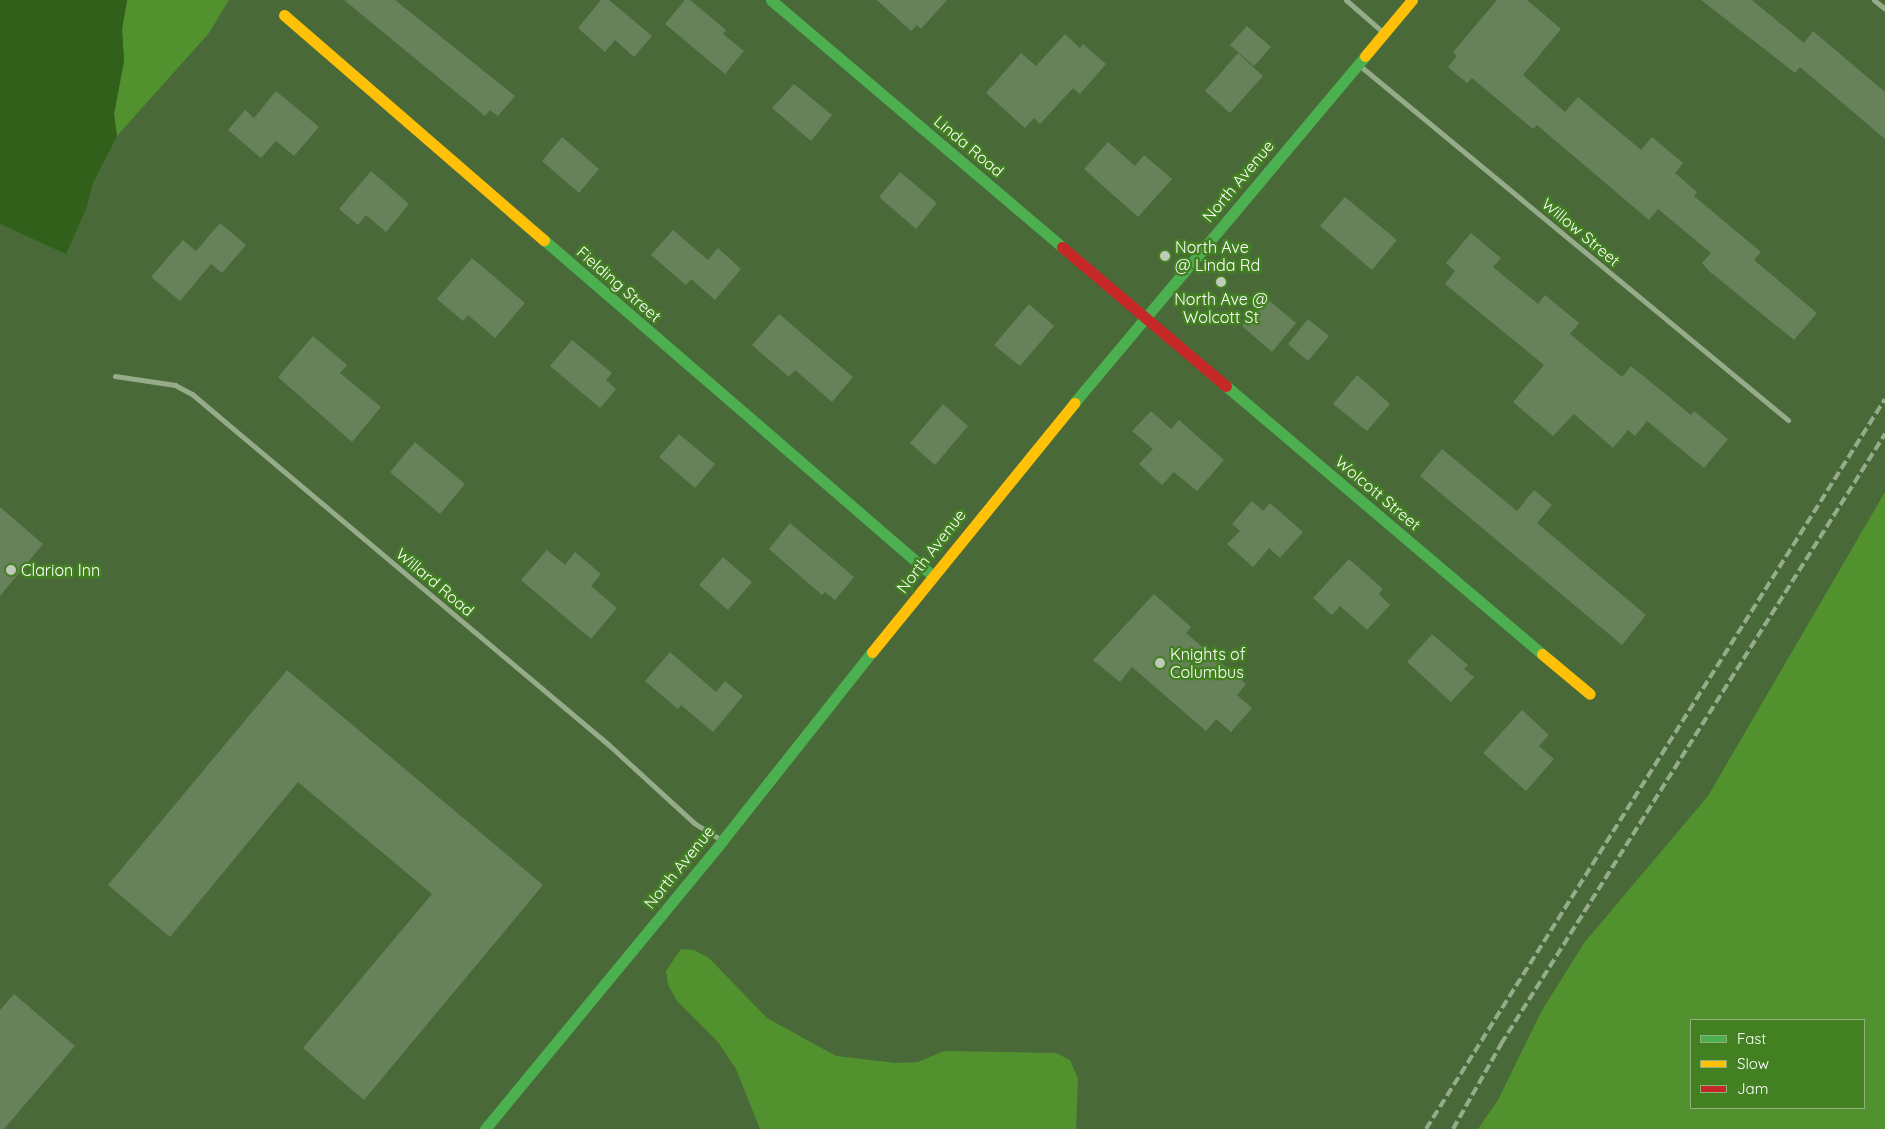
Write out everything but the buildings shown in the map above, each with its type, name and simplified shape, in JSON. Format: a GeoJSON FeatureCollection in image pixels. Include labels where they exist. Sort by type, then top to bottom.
{"type":"FeatureCollection","features":[{"type":"Feature","properties":{"kind":"street","name":"Linda Road"},"geometry":{"type":"LineString","coordinates":[[771,0],[1146,316]]}},
{"type":"Feature","properties":{"kind":"street"},"geometry":{"type":"LineString","coordinates":[[1346,0],[1384,33]]}},
{"type":"Feature","properties":{"kind":"street","name":"North Avenue"},"geometry":{"type":"LineString","coordinates":[[485,1129],[722,841],[933,576],[1146,316],[1412,0]]}},
{"type":"Feature","properties":{"kind":"street"},"geometry":{"type":"LineString","coordinates":[[1874,0],[1885,9]]}},
{"type":"Feature","properties":{"kind":"street","name":"Fielding Street"},"geometry":{"type":"LineString","coordinates":[[284,16],[933,576]]}},
{"type":"Feature","properties":{"kind":"street","name":"Willow Street"},"geometry":{"type":"LineString","coordinates":[[1358,64],[1788,420]]}},
{"type":"Feature","properties":{"kind":"street","name":"Wolcott Street"},"geometry":{"type":"LineString","coordinates":[[1146,316],[1590,694]]}},
{"type":"Feature","properties":{"kind":"street","name":"Willard Road"},"geometry":{"type":"LineString","coordinates":[[115,376],[175,385],[192,394],[610,745],[694,822],[722,841]]}},
{"type":"Feature","properties":{"kind":"shaded area"},"geometry":{"type":"Polygon","coordinates":[[[0,0],[127,0],[122,29],[124,61],[114,114],[117,136],[93,183],[86,209],[66,254],[0,224],[0,0]]]}},
{"type":"Feature","properties":{"kind":"shaded area"},"geometry":{"type":"Polygon","coordinates":[[[127,0],[229,0],[209,33],[117,136],[114,114],[124,61],[122,29],[127,0]]]}},
{"type":"Feature","properties":{"kind":"shaded area"},"geometry":{"type":"Polygon","coordinates":[[[1885,492],[1885,1129],[1478,1129],[1498,1100],[1541,1012],[1584,943],[1708,796],[1885,492]]]}},
{"type":"Feature","properties":{"kind":"shaded area"},"geometry":{"type":"Polygon","coordinates":[[[681,949],[694,950],[709,958],[767,1018],[836,1056],[896,1063],[918,1062],[944,1051],[1056,1053],[1070,1060],[1078,1079],[1076,1129],[760,1129],[736,1069],[718,1042],[677,1001],[668,985],[666,971],[681,949]]]}},
{"type":"Feature","properties":{"kind":"railway"},"geometry":{"type":"LineString","coordinates":[[1426,1129],[1885,399]]}},
{"type":"Feature","properties":{"kind":"railway"},"geometry":{"type":"LineString","coordinates":[[1453,1129],[1501,1044],[1885,434]]}},
{"type":"Feature","properties":{"kind":"traffic: fast"},"geometry":{"type":"LineString","coordinates":[[771,0],[1062,247]]}},
{"type":"Feature","properties":{"kind":"traffic: fast"},"geometry":{"type":"LineString","coordinates":[[1074,403],[1365,56]]}},
{"type":"Feature","properties":{"kind":"traffic: fast"},"geometry":{"type":"LineString","coordinates":[[544,240],[933,576]]}},
{"type":"Feature","properties":{"kind":"traffic: fast"},"geometry":{"type":"LineString","coordinates":[[1226,386],[1542,654]]}},
{"type":"Feature","properties":{"kind":"traffic: fast"},"geometry":{"type":"LineString","coordinates":[[485,1129],[722,841],[872,652]]}},
{"type":"Feature","properties":{"kind":"traffic: slow"},"geometry":{"type":"LineString","coordinates":[[1365,56],[1412,0]]}},
{"type":"Feature","properties":{"kind":"traffic: slow"},"geometry":{"type":"LineString","coordinates":[[284,15],[544,240]]}},
{"type":"Feature","properties":{"kind":"traffic: slow"},"geometry":{"type":"LineString","coordinates":[[872,652],[1074,403]]}},
{"type":"Feature","properties":{"kind":"traffic: slow"},"geometry":{"type":"LineString","coordinates":[[1542,654],[1590,694]]}},
{"type":"Feature","properties":{"kind":"traffic: jam"},"geometry":{"type":"LineString","coordinates":[[1062,247],[1226,386]]}},
{"type":"Feature","properties":{"kind":"place","name":"North Ave @ Linda Rd"},"geometry":{"type":"Point","coordinates":[1165,256]}},
{"type":"Feature","properties":{"kind":"place","name":"North Ave @ Wolcott St"},"geometry":{"type":"Point","coordinates":[1221,282]}},
{"type":"Feature","properties":{"kind":"place","name":"Clarion Inn"},"geometry":{"type":"Point","coordinates":[11,570]}},
{"type":"Feature","properties":{"kind":"place","name":"Knights of Columbus"},"geometry":{"type":"Point","coordinates":[1160,663]}}]}
